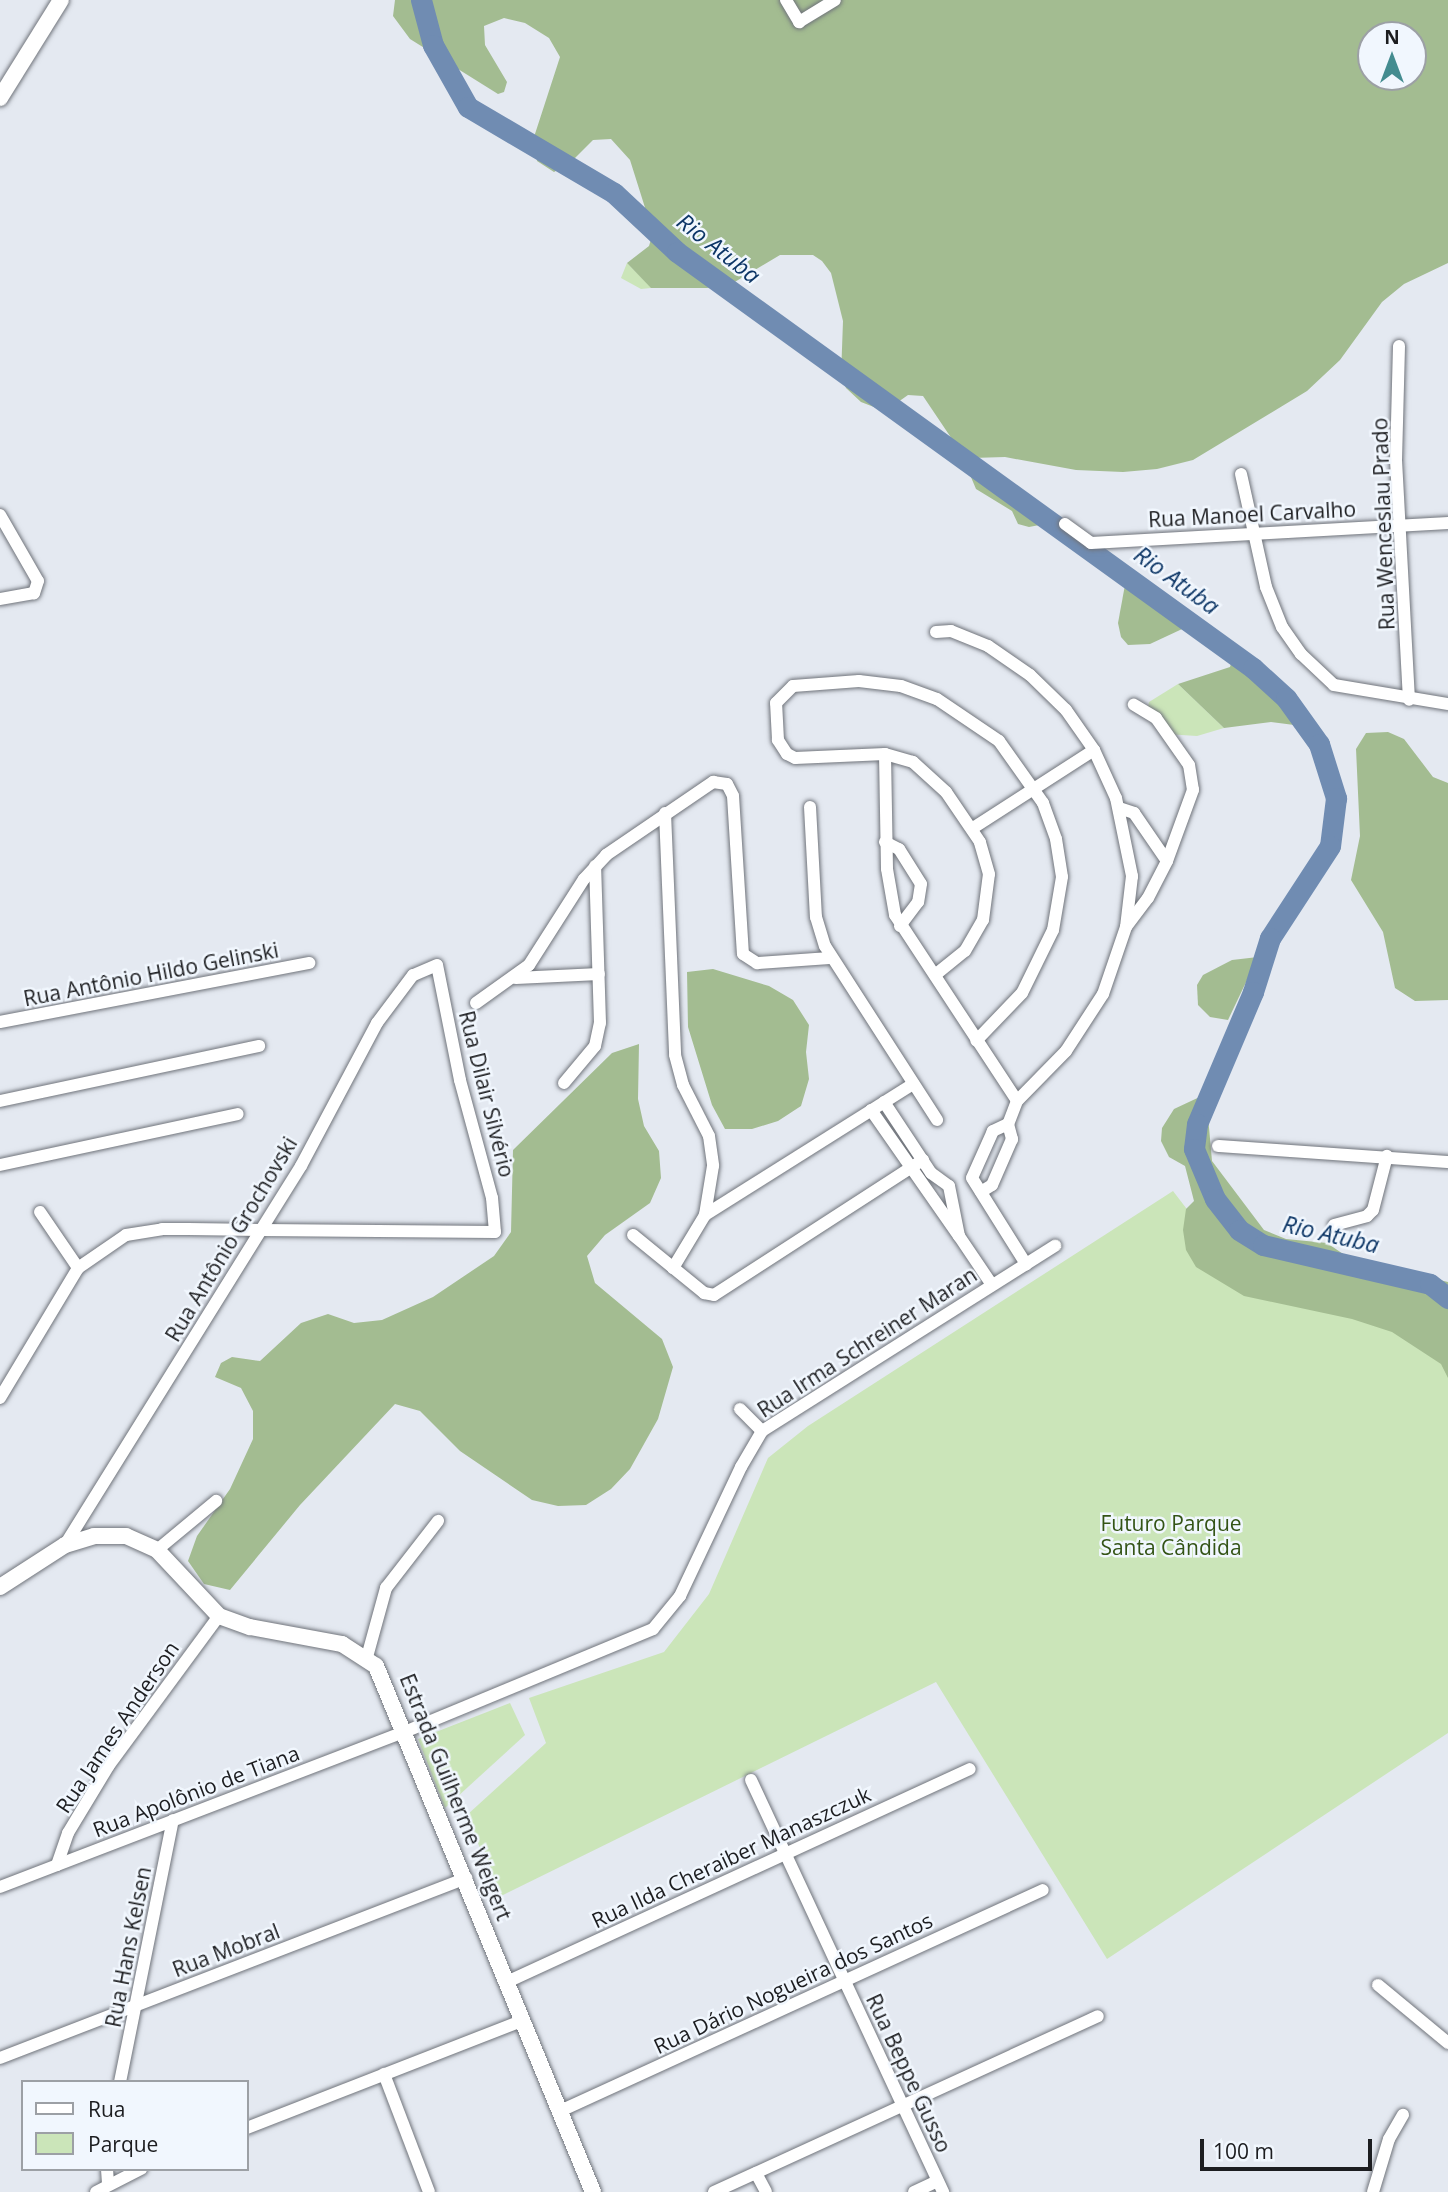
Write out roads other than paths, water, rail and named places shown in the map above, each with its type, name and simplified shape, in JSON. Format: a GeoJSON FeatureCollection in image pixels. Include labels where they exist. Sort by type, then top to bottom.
{"type":"FeatureCollection","features":[{"type":"Feature","properties":{"kind":"street"},"geometry":{"type":"LineString","coordinates":[[0,99],[61,0]]}},
{"type":"Feature","properties":{"kind":"street"},"geometry":{"type":"LineString","coordinates":[[786,0],[799,22],[835,0]]}},
{"type":"Feature","properties":{"kind":"street","name":"Rua Wenceslau Prado"},"geometry":{"type":"LineString","coordinates":[[1399,346],[1396,460],[1402,524],[1409,700]]}},
{"type":"Feature","properties":{"kind":"street"},"geometry":{"type":"LineString","coordinates":[[1241,474],[1250,531],[1282,627],[1301,654],[1334,685],[1409,700],[1448,704]]}},
{"type":"Feature","properties":{"kind":"street"},"geometry":{"type":"LineString","coordinates":[[0,515],[38,581],[34,593],[0,599]]}},
{"type":"Feature","properties":{"kind":"street","name":"Rua Manoel Carvalho"},"geometry":{"type":"LineString","coordinates":[[1065,524],[1091,543],[1250,531],[1448,523]]}},
{"type":"Feature","properties":{"kind":"street"},"geometry":{"type":"LineString","coordinates":[[936,632],[965,635],[1020,667],[1066,710],[1094,750],[1119,808],[1132,876],[1126,927],[1112,972],[1092,1014],[1066,1051],[1017,1101],[1008,1124],[1012,1139],[992,1185],[981,1192]]}},
{"type":"Feature","properties":{"kind":"street"},"geometry":{"type":"LineString","coordinates":[[935,975],[973,941],[987,908],[987,863],[973,828],[924,771],[885,754],[791,757],[778,740],[779,698],[799,684],[829,681],[873,682],[919,692],[985,729],[1034,786],[1059,858],[1057,913],[1031,979],[1001,1019],[976,1041]]}},
{"type":"Feature","properties":{"kind":"street"},"geometry":{"type":"LineString","coordinates":[[1126,927],[1148,898],[1167,861],[1192,800],[1191,772],[1156,718],[1134,705]]}},
{"type":"Feature","properties":{"kind":"street"},"geometry":{"type":"LineString","coordinates":[[973,828],[1034,786],[1094,750]]}},
{"type":"Feature","properties":{"kind":"street"},"geometry":{"type":"LineString","coordinates":[[885,754],[889,895],[900,926],[1017,1101]]}},
{"type":"Feature","properties":{"kind":"street"},"geometry":{"type":"LineString","coordinates":[[477,1003],[516,978],[542,950],[595,866],[707,783],[727,784],[734,805],[743,954],[757,963],[831,958]]}},
{"type":"Feature","properties":{"kind":"street"},"geometry":{"type":"LineString","coordinates":[[810,807],[816,918],[831,958],[937,1120]]}},
{"type":"Feature","properties":{"kind":"street"},"geometry":{"type":"LineString","coordinates":[[1119,808],[1134,813],[1167,861]]}},
{"type":"Feature","properties":{"kind":"street"},"geometry":{"type":"LineString","coordinates":[[665,813],[675,1055],[712,1148],[712,1184],[705,1215],[673,1268]]}},
{"type":"Feature","properties":{"kind":"street"},"geometry":{"type":"LineString","coordinates":[[886,842],[899,849],[920,884],[918,902],[900,926]]}},
{"type":"Feature","properties":{"kind":"street"},"geometry":{"type":"LineString","coordinates":[[564,1083],[589,1055],[599,1036],[600,974],[595,866]]}},
{"type":"Feature","properties":{"kind":"street","name":"Rua Antônio Hildo Gelinski"},"geometry":{"type":"LineString","coordinates":[[0,1022],[309,963]]}},
{"type":"Feature","properties":{"kind":"street","name":"Rua Antônio Grochovski"},"geometry":{"type":"LineString","coordinates":[[65,1545],[261,1230],[384,1012],[413,975],[437,965]]}},
{"type":"Feature","properties":{"kind":"street","name":"Rua Dilair Silvério"},"geometry":{"type":"LineString","coordinates":[[261,1230],[495,1232],[492,1198],[460,1080],[437,965]]}},
{"type":"Feature","properties":{"kind":"street"},"geometry":{"type":"LineString","coordinates":[[516,978],[600,974]]}},
{"type":"Feature","properties":{"kind":"street"},"geometry":{"type":"LineString","coordinates":[[0,1101],[260,1046]]}},
{"type":"Feature","properties":{"kind":"street"},"geometry":{"type":"LineString","coordinates":[[705,1215],[913,1084]]}},
{"type":"Feature","properties":{"kind":"street"},"geometry":{"type":"LineString","coordinates":[[884,1102],[923,1160],[952,1194],[959,1236]]}},
{"type":"Feature","properties":{"kind":"street"},"geometry":{"type":"LineString","coordinates":[[871,1110],[992,1285]]}},
{"type":"Feature","properties":{"kind":"street"},"geometry":{"type":"LineString","coordinates":[[0,1165],[238,1114]]}},
{"type":"Feature","properties":{"kind":"street"},"geometry":{"type":"LineString","coordinates":[[1008,1124],[993,1131],[972,1178],[1026,1264]]}},
{"type":"Feature","properties":{"kind":"street"},"geometry":{"type":"LineString","coordinates":[[1218,1146],[1448,1162]]}},
{"type":"Feature","properties":{"kind":"street"},"geometry":{"type":"LineString","coordinates":[[1334,1225],[1367,1216],[1373,1210],[1387,1156]]}},
{"type":"Feature","properties":{"kind":"street"},"geometry":{"type":"LineString","coordinates":[[633,1235],[704,1293],[719,1293],[923,1160]]}},
{"type":"Feature","properties":{"kind":"street"},"geometry":{"type":"LineString","coordinates":[[934,1203],[946,1201],[952,1194]]}},
{"type":"Feature","properties":{"kind":"street"},"geometry":{"type":"LineString","coordinates":[[40,1212],[78,1268]]}},
{"type":"Feature","properties":{"kind":"street"},"geometry":{"type":"LineString","coordinates":[[0,1398],[78,1268],[114,1240],[142,1231],[261,1230]]}},
{"type":"Feature","properties":{"kind":"street","name":"Rua Irma Schreiner Maran"},"geometry":{"type":"LineString","coordinates":[[407,1731],[641,1635],[663,1620],[680,1596],[740,1467],[762,1431],[1055,1246]]}},
{"type":"Feature","properties":{"kind":"street"},"geometry":{"type":"LineString","coordinates":[[740,1409],[762,1431]]}},
{"type":"Feature","properties":{"kind":"street"},"geometry":{"type":"LineString","coordinates":[[157,1550],[216,1501]]}},
{"type":"Feature","properties":{"kind":"street"},"geometry":{"type":"LineString","coordinates":[[0,1587],[65,1545],[111,1535],[138,1539],[157,1550],[219,1616],[250,1627],[323,1638],[367,1657],[386,1588],[438,1521]]}},
{"type":"Feature","properties":{"kind":"street","name":"Rua James Anderson"},"geometry":{"type":"LineString","coordinates":[[57,1865],[68,1833],[109,1765],[219,1616]]}},
{"type":"Feature","properties":{"kind":"street","name":"Estrada Guilherme Weigert"},"geometry":{"type":"LineString","coordinates":[[367,1657],[383,1675],[407,1731],[509,1981],[558,2112],[593,2192]]}},
{"type":"Feature","properties":{"kind":"street","name":"Rua Apolônio de Tiana"},"geometry":{"type":"LineString","coordinates":[[0,1886],[407,1731]]}},
{"type":"Feature","properties":{"kind":"street","name":"Rua Ilda Cheraiber Manaszczuk"},"geometry":{"type":"LineString","coordinates":[[509,1981],[970,1769]]}},
{"type":"Feature","properties":{"kind":"street","name":"Rua Beppe Gusso"},"geometry":{"type":"LineString","coordinates":[[751,1780],[940,2187]]}},
{"type":"Feature","properties":{"kind":"street","name":"Rua Hans Kelsen"},"geometry":{"type":"LineString","coordinates":[[120,2080],[173,1821]]}},
{"type":"Feature","properties":{"kind":"street","name":"Rua Mobral"},"geometry":{"type":"LineString","coordinates":[[0,2058],[467,1878]]}},
{"type":"Feature","properties":{"kind":"street","name":"Rua Dário Nogueira dos Santos"},"geometry":{"type":"LineString","coordinates":[[558,2112],[1043,1890]]}},
{"type":"Feature","properties":{"kind":"street"},"geometry":{"type":"LineString","coordinates":[[1377,1985],[1448,2042]]}},
{"type":"Feature","properties":{"kind":"street"},"geometry":{"type":"LineString","coordinates":[[714,2192],[1098,2016]]}},
{"type":"Feature","properties":{"kind":"street"},"geometry":{"type":"LineString","coordinates":[[248,2128],[524,2020]]}},
{"type":"Feature","properties":{"kind":"street"},"geometry":{"type":"LineString","coordinates":[[384,2074],[429,2192]]}},
{"type":"Feature","properties":{"kind":"street"},"geometry":{"type":"LineString","coordinates":[[1373,2192],[1389,2139],[1403,2115]]}},
{"type":"Feature","properties":{"kind":"street"},"geometry":{"type":"LineString","coordinates":[[107,2171],[108,2185]]}},
{"type":"Feature","properties":{"kind":"street"},"geometry":{"type":"LineString","coordinates":[[96,2192],[137,2171]]}},
{"type":"Feature","properties":{"kind":"street"},"geometry":{"type":"LineString","coordinates":[[756,2173],[766,2192]]}},
{"type":"Feature","properties":{"kind":"street"},"geometry":{"type":"LineString","coordinates":[[914,2192],[940,2187]]}},
{"type":"Feature","properties":{"kind":"waterway","name":"Rio Atuba"},"geometry":{"type":"LineString","coordinates":[[421,0],[433,45],[468,107],[614,193],[677,252],[1253,668],[1286,698],[1319,744],[1336,798],[1330,846],[1270,938],[1253,992],[1197,1124],[1194,1149],[1215,1199],[1239,1230],[1263,1245],[1430,1284],[1448,1298]]}},
{"type":"Feature","properties":{"kind":"park label","name":"Futuro Parque Santa Cândida"},"geometry":{"type":"Point","coordinates":[1171,1535]}}]}
